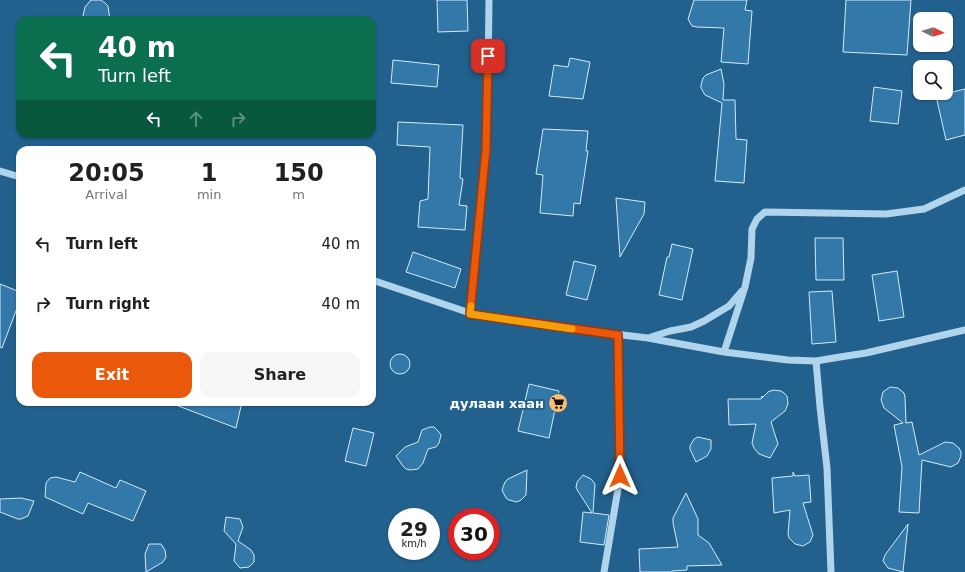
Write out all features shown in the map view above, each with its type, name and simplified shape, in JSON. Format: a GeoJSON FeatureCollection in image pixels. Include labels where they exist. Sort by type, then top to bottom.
{"type":"FeatureCollection","features":[{"type":"Feature","properties":{"kind":"street"},"geometry":{"type":"LineString","coordinates":[[470,314],[486,149],[489,0]]}},
{"type":"Feature","properties":{"kind":"street"},"geometry":{"type":"LineString","coordinates":[[0,171],[16,176]]}},
{"type":"Feature","properties":{"kind":"street"},"geometry":{"type":"LineString","coordinates":[[724,352],[745,287],[751,258],[752,229],[757,219],[765,212],[886,214],[924,209],[965,190]]}},
{"type":"Feature","properties":{"kind":"street"},"geometry":{"type":"LineString","coordinates":[[376,281],[470,314],[648,338],[724,352],[788,360],[816,361],[866,353],[965,330]]}},
{"type":"Feature","properties":{"kind":"street"},"geometry":{"type":"LineString","coordinates":[[648,338],[670,331],[691,327],[704,321],[729,306],[745,287]]}},
{"type":"Feature","properties":{"kind":"street"},"geometry":{"type":"LineString","coordinates":[[604,572],[620,476],[618,335]]}},
{"type":"Feature","properties":{"kind":"street"},"geometry":{"type":"LineString","coordinates":[[816,361],[828,468],[831,572]]}},
{"type":"Feature","properties":{"kind":"building"},"geometry":{"type":"Polygon","coordinates":[[[91,0],[101,0],[108,6],[109,16],[83,16],[85,7],[91,0]]]}},
{"type":"Feature","properties":{"kind":"building"},"geometry":{"type":"Polygon","coordinates":[[[437,0],[467,0],[468,31],[438,32],[437,0]]]}},
{"type":"Feature","properties":{"kind":"building"},"geometry":{"type":"Polygon","coordinates":[[[694,0],[747,0],[745,10],[752,11],[748,64],[721,62],[724,28],[692,26],[688,19],[694,0]]]}},
{"type":"Feature","properties":{"kind":"building"},"geometry":{"type":"Polygon","coordinates":[[[846,0],[911,0],[907,55],[843,52],[846,0]]]}},
{"type":"Feature","properties":{"kind":"building"},"geometry":{"type":"Polygon","coordinates":[[[570,58],[590,62],[583,99],[549,96],[554,65],[568,67],[570,58]]]}},
{"type":"Feature","properties":{"kind":"building"},"geometry":{"type":"Polygon","coordinates":[[[393,60],[439,65],[437,87],[391,83],[393,60]]]}},
{"type":"Feature","properties":{"kind":"building"},"geometry":{"type":"Polygon","coordinates":[[[721,69],[724,84],[723,100],[735,100],[736,139],[747,140],[744,183],[715,181],[722,103],[705,95],[701,85],[703,78],[706,75],[721,69]]]}},
{"type":"Feature","properties":{"kind":"building"},"geometry":{"type":"Polygon","coordinates":[[[874,87],[902,91],[898,124],[870,121],[874,87]]]}},
{"type":"Feature","properties":{"kind":"building"},"geometry":{"type":"Polygon","coordinates":[[[965,89],[965,135],[946,140],[937,100],[953,100],[953,92],[965,89]]]}},
{"type":"Feature","properties":{"kind":"building"},"geometry":{"type":"Polygon","coordinates":[[[398,122],[463,125],[460,178],[463,179],[459,205],[467,206],[465,230],[418,227],[420,201],[428,199],[430,147],[397,145],[398,122]]]}},
{"type":"Feature","properties":{"kind":"building"},"geometry":{"type":"Polygon","coordinates":[[[543,129],[588,131],[586,151],[588,151],[580,204],[574,203],[573,216],[540,213],[543,175],[536,174],[543,129]]]}},
{"type":"Feature","properties":{"kind":"building"},"geometry":{"type":"Polygon","coordinates":[[[616,198],[645,202],[644,214],[620,257],[616,198]]]}},
{"type":"Feature","properties":{"kind":"building"},"geometry":{"type":"Polygon","coordinates":[[[815,238],[843,238],[844,280],[816,280],[815,238]]]}},
{"type":"Feature","properties":{"kind":"building"},"geometry":{"type":"Polygon","coordinates":[[[672,244],[693,249],[682,300],[659,295],[667,257],[669,257],[672,244]]]}},
{"type":"Feature","properties":{"kind":"building"},"geometry":{"type":"Polygon","coordinates":[[[413,252],[461,269],[455,288],[406,272],[413,252]]]}},
{"type":"Feature","properties":{"kind":"building"},"geometry":{"type":"Polygon","coordinates":[[[574,261],[596,266],[587,300],[566,295],[574,261]]]}},
{"type":"Feature","properties":{"kind":"building"},"geometry":{"type":"Polygon","coordinates":[[[897,271],[904,317],[879,321],[872,275],[897,271]]]}},
{"type":"Feature","properties":{"kind":"building"},"geometry":{"type":"Polygon","coordinates":[[[0,284],[16,290],[16,311],[2,348],[0,347],[0,284]]]}},
{"type":"Feature","properties":{"kind":"building"},"geometry":{"type":"Polygon","coordinates":[[[832,291],[836,342],[812,344],[809,292],[832,291]]]}},
{"type":"Feature","properties":{"kind":"building"},"geometry":{"type":"Polygon","coordinates":[[[396,354],[404,354],[410,360],[410,368],[404,374],[396,374],[390,368],[390,360],[396,354]]]}},
{"type":"Feature","properties":{"kind":"building"},"geometry":{"type":"Polygon","coordinates":[[[529,384],[559,391],[549,438],[518,431],[529,384]]]}},
{"type":"Feature","properties":{"kind":"building"},"geometry":{"type":"Polygon","coordinates":[[[890,387],[898,388],[904,393],[906,423],[912,422],[919,455],[945,442],[953,443],[961,452],[958,463],[951,467],[922,460],[919,513],[899,512],[902,467],[894,425],[903,423],[884,408],[881,400],[883,392],[890,387]]]}},
{"type":"Feature","properties":{"kind":"building"},"geometry":{"type":"Polygon","coordinates":[[[773,390],[784,393],[787,396],[788,404],[785,411],[771,422],[778,444],[770,458],[759,454],[754,448],[752,443],[756,424],[729,425],[728,399],[761,399],[762,396],[762,398],[768,392],[773,390]]]}},
{"type":"Feature","properties":{"kind":"building"},"geometry":{"type":"Polygon","coordinates":[[[178,406],[241,406],[236,428],[178,406]]]}},
{"type":"Feature","properties":{"kind":"building"},"geometry":{"type":"Polygon","coordinates":[[[434,427],[441,435],[439,443],[436,447],[428,449],[423,463],[418,469],[406,469],[396,456],[405,447],[418,442],[422,430],[434,427]]]}},
{"type":"Feature","properties":{"kind":"building"},"geometry":{"type":"Polygon","coordinates":[[[353,428],[374,433],[366,466],[345,461],[353,428]]]}},
{"type":"Feature","properties":{"kind":"building"},"geometry":{"type":"Polygon","coordinates":[[[698,437],[711,440],[711,449],[707,456],[696,462],[690,446],[694,439],[698,437]]]}},
{"type":"Feature","properties":{"kind":"building"},"geometry":{"type":"Polygon","coordinates":[[[527,470],[526,495],[517,502],[506,498],[502,490],[505,482],[527,470]]]}},
{"type":"Feature","properties":{"kind":"building"},"geometry":{"type":"Polygon","coordinates":[[[80,472],[116,488],[120,480],[146,491],[133,521],[88,503],[83,514],[45,497],[46,483],[50,478],[56,477],[75,482],[80,472]]]}},
{"type":"Feature","properties":{"kind":"building"},"geometry":{"type":"Polygon","coordinates":[[[793,472],[795,476],[809,475],[811,502],[803,503],[813,535],[810,542],[803,546],[795,544],[789,538],[790,510],[774,513],[772,478],[793,476],[793,472]]]}},
{"type":"Feature","properties":{"kind":"building"},"geometry":{"type":"Polygon","coordinates":[[[583,475],[591,479],[595,484],[593,513],[609,515],[604,545],[580,542],[583,512],[592,513],[576,488],[577,482],[583,475]]]}},
{"type":"Feature","properties":{"kind":"building"},"geometry":{"type":"Polygon","coordinates":[[[686,493],[698,519],[698,535],[709,543],[722,565],[687,566],[687,570],[672,572],[640,572],[639,549],[678,547],[673,518],[686,493]]]}},
{"type":"Feature","properties":{"kind":"building"},"geometry":{"type":"Polygon","coordinates":[[[21,498],[34,501],[28,516],[18,519],[0,512],[0,499],[21,498]]]}},
{"type":"Feature","properties":{"kind":"building"},"geometry":{"type":"Polygon","coordinates":[[[226,517],[240,519],[243,527],[238,541],[251,550],[254,555],[254,562],[249,567],[240,568],[234,561],[236,544],[224,531],[226,517]]]}},
{"type":"Feature","properties":{"kind":"building"},"geometry":{"type":"Polygon","coordinates":[[[908,524],[903,572],[888,568],[883,561],[885,555],[908,524]]]}},
{"type":"Feature","properties":{"kind":"building"},"geometry":{"type":"Polygon","coordinates":[[[149,544],[161,544],[165,550],[166,557],[163,562],[146,572],[145,554],[149,544]]]}},
{"type":"Feature","properties":{"kind":"slow traffic"},"geometry":{"type":"LineString","coordinates":[[471,306],[470,314],[572,329]]}},
{"type":"Feature","properties":{"kind":"place","name":"дулаан хаан"},"geometry":{"type":"Point","coordinates":[558,403]}},
{"type":"Feature","properties":{"kind":"route"},"geometry":{"type":"LineString","coordinates":[[488,56],[486,149],[470,314],[618,335],[620,476]]}}]}
